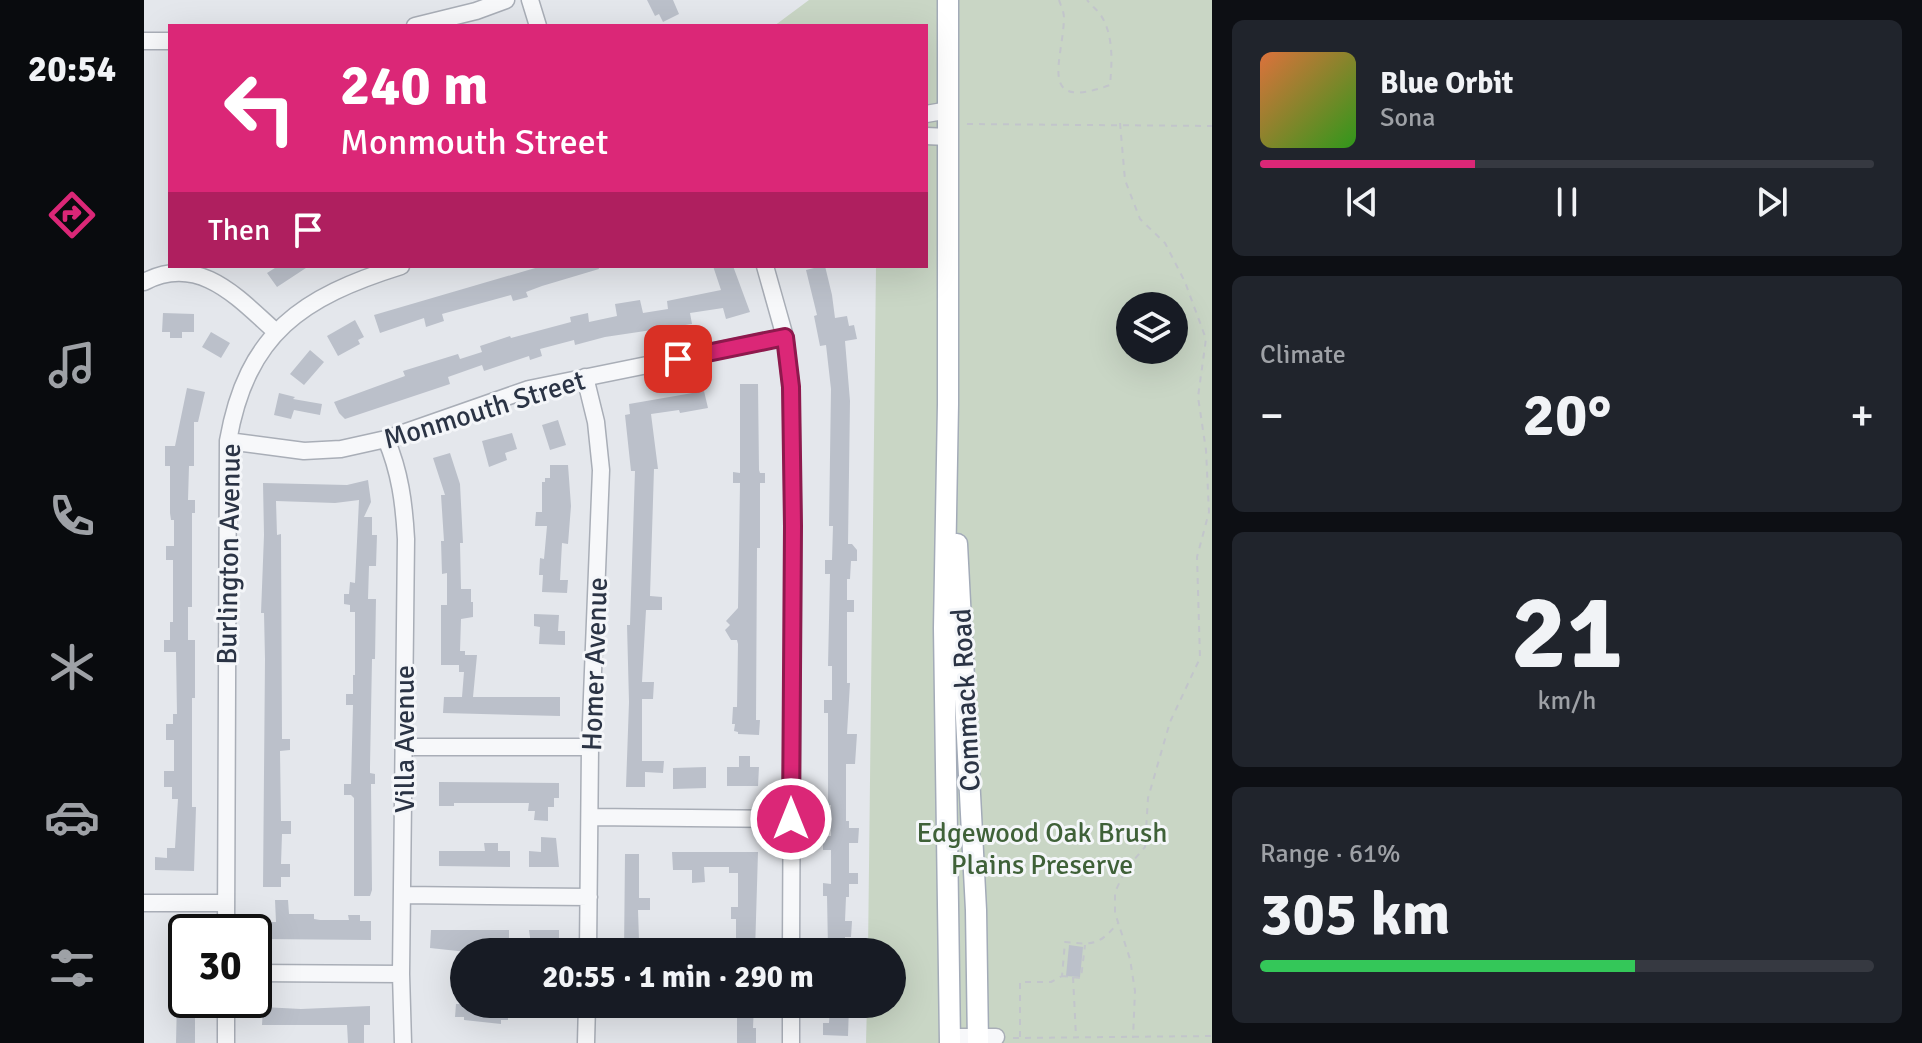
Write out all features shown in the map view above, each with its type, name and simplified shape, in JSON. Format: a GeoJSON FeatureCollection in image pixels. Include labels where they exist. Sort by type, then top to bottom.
{"type":"FeatureCollection","features":[{"type":"Feature","properties":{"kind":"main road","name":"Commack Road"},"geometry":{"type":"LineString","coordinates":[[948,0],[948,404],[944,628],[950,1040]]}},
{"type":"Feature","properties":{"kind":"main road","name":"Commack Road"},"geometry":{"type":"LineString","coordinates":[[948,404],[984,1039]]}},
{"type":"Feature","properties":{"kind":"street"},"geometry":{"type":"LineString","coordinates":[[423,24],[506,0]]}},
{"type":"Feature","properties":{"kind":"street"},"geometry":{"type":"LineString","coordinates":[[530,0],[537,24]]}},
{"type":"Feature","properties":{"kind":"street"},"geometry":{"type":"LineString","coordinates":[[144,41],[168,41]]}},
{"type":"Feature","properties":{"kind":"street"},"geometry":{"type":"LineString","coordinates":[[928,114],[949,110]]}},
{"type":"Feature","properties":{"kind":"street"},"geometry":{"type":"LineString","coordinates":[[928,136],[948,137]]}},
{"type":"Feature","properties":{"kind":"street","name":"Burlington Avenue"},"geometry":{"type":"LineString","coordinates":[[226,914],[228,441],[241,388],[254,361],[275,331],[312,302],[354,281],[395,268]]}},
{"type":"Feature","properties":{"kind":"street"},"geometry":{"type":"LineString","coordinates":[[766,268],[785,337],[791,387],[791,938]]}},
{"type":"Feature","properties":{"kind":"street"},"geometry":{"type":"LineString","coordinates":[[144,282],[178,272],[206,276],[229,290],[275,331]]}},
{"type":"Feature","properties":{"kind":"street","name":"Monmouth Street"},"geometry":{"type":"LineString","coordinates":[[228,441],[304,451],[341,449],[386,439],[529,389],[785,337]]}},
{"type":"Feature","properties":{"kind":"street","name":"Homer Avenue"},"geometry":{"type":"LineString","coordinates":[[585,377],[596,422],[601,470],[590,747],[588,938]]}},
{"type":"Feature","properties":{"kind":"street","name":"Villa Avenue"},"geometry":{"type":"LineString","coordinates":[[386,439],[397,464],[404,502],[406,539],[401,974],[403,1043]]}},
{"type":"Feature","properties":{"kind":"street"},"geometry":{"type":"LineString","coordinates":[[404,747],[590,747]]}},
{"type":"Feature","properties":{"kind":"street"},"geometry":{"type":"LineString","coordinates":[[590,817],[791,819]]}},
{"type":"Feature","properties":{"kind":"street"},"geometry":{"type":"LineString","coordinates":[[403,895],[589,897]]}},
{"type":"Feature","properties":{"kind":"street"},"geometry":{"type":"LineString","coordinates":[[144,903],[226,903]]}},
{"type":"Feature","properties":{"kind":"street"},"geometry":{"type":"LineString","coordinates":[[272,973],[401,974]]}},
{"type":"Feature","properties":{"kind":"street"},"geometry":{"type":"LineString","coordinates":[[226,1018],[226,1043]]}},
{"type":"Feature","properties":{"kind":"street"},"geometry":{"type":"LineString","coordinates":[[586,1043],[587,1018]]}},
{"type":"Feature","properties":{"kind":"street"},"geometry":{"type":"LineString","coordinates":[[791,1018],[791,1043]]}},
{"type":"Feature","properties":{"kind":"street"},"geometry":{"type":"LineString","coordinates":[[950,1040],[984,1039]]}},
{"type":"Feature","properties":{"kind":"path"},"geometry":{"type":"LineString","coordinates":[[1059,0],[1064,15],[1056,74],[1065,90],[1076,95],[1110,85],[1109,30],[1099,11],[1087,0]]}},
{"type":"Feature","properties":{"kind":"path"},"geometry":{"type":"LineString","coordinates":[[1120,123],[1125,180],[1140,219],[1165,243],[1185,282],[1206,339],[1198,397],[1206,450],[1209,512],[1197,557],[1200,658],[1170,722],[1148,798],[1145,847],[1126,869],[1115,892],[1115,913],[1130,959],[1135,991],[1133,1038]]}},
{"type":"Feature","properties":{"kind":"path"},"geometry":{"type":"LineString","coordinates":[[965,124],[1212,126]]}},
{"type":"Feature","properties":{"kind":"path"},"geometry":{"type":"LineString","coordinates":[[1062,976],[1065,942],[1091,945],[1104,939],[1118,923]]}},
{"type":"Feature","properties":{"kind":"path"},"geometry":{"type":"LineString","coordinates":[[1085,944],[1081,978],[1062,976],[1051,982],[1020,982],[1020,1038],[1212,1036]]}},
{"type":"Feature","properties":{"kind":"path"},"geometry":{"type":"LineString","coordinates":[[1073,977],[1076,1038]]}},
{"type":"Feature","properties":{"kind":"path"},"geometry":{"type":"LineString","coordinates":[[1123,1038],[1123,1043]]}},
{"type":"Feature","properties":{"kind":"green space","name":"Edgewood Oak Brush Plains Preserve"},"geometry":{"type":"Polygon","coordinates":[[[809,0],[1212,0],[1212,1043],[866,1043],[867,1018],[906,1018],[906,938],[868,938],[876,268],[928,268],[928,24],[777,24],[809,0]]]}},
{"type":"Feature","properties":{"kind":"building"},"geometry":{"type":"Polygon","coordinates":[[[647,0],[673,0],[679,14],[663,22],[659,14],[655,16],[647,0]]]}},
{"type":"Feature","properties":{"kind":"building"},"geometry":{"type":"Polygon","coordinates":[[[275,268],[306,268],[277,287],[267,273],[275,268]]]}},
{"type":"Feature","properties":{"kind":"building"},"geometry":{"type":"Polygon","coordinates":[[[535,268],[599,269],[526,292],[528,297],[513,301],[511,295],[442,314],[444,321],[426,327],[424,318],[380,333],[374,315],[535,268]]]}},
{"type":"Feature","properties":{"kind":"building"},"geometry":{"type":"Polygon","coordinates":[[[714,268],[734,268],[750,312],[726,319],[723,308],[690,313],[692,324],[605,337],[575,345],[574,340],[540,349],[542,356],[530,360],[529,356],[484,371],[482,365],[448,377],[450,384],[345,419],[334,402],[405,376],[403,371],[458,354],[460,359],[482,352],[480,346],[571,322],[570,317],[588,313],[589,322],[617,316],[615,304],[640,300],[643,313],[668,309],[667,301],[721,290],[714,268]]]}},
{"type":"Feature","properties":{"kind":"building"},"geometry":{"type":"Polygon","coordinates":[[[825,268],[835,318],[847,316],[849,326],[854,325],[857,339],[845,341],[850,401],[848,544],[857,550],[857,561],[851,561],[850,579],[847,579],[847,600],[854,600],[854,612],[847,612],[847,683],[850,683],[847,734],[857,734],[855,764],[846,764],[846,821],[849,821],[849,828],[859,828],[858,843],[849,843],[849,873],[858,873],[858,884],[849,884],[845,921],[852,921],[851,937],[845,938],[828,938],[827,896],[823,896],[823,883],[831,884],[831,850],[823,850],[823,836],[831,836],[828,713],[824,713],[824,700],[832,700],[832,666],[828,666],[830,574],[825,574],[825,560],[832,560],[833,526],[829,526],[831,389],[826,345],[820,346],[814,316],[817,315],[806,270],[825,268]]]}},
{"type":"Feature","properties":{"kind":"building"},"geometry":{"type":"Polygon","coordinates":[[[163,313],[194,314],[194,332],[182,332],[182,338],[170,338],[170,332],[162,332],[163,313]]]}},
{"type":"Feature","properties":{"kind":"building"},"geometry":{"type":"Polygon","coordinates":[[[355,320],[364,337],[358,340],[360,344],[338,356],[327,336],[355,320]]]}},
{"type":"Feature","properties":{"kind":"building"},"geometry":{"type":"Polygon","coordinates":[[[211,332],[230,343],[221,358],[202,347],[211,332]]]}},
{"type":"Feature","properties":{"kind":"building"},"geometry":{"type":"Polygon","coordinates":[[[310,350],[324,362],[304,385],[290,374],[310,350]]]}},
{"type":"Feature","properties":{"kind":"building"},"geometry":{"type":"Polygon","coordinates":[[[740,384],[758,384],[759,470],[765,473],[765,483],[760,483],[760,548],[757,548],[756,720],[760,720],[759,735],[734,731],[738,644],[737,640],[731,640],[725,630],[730,625],[726,621],[738,608],[740,483],[733,483],[733,472],[740,473],[740,384]]]}},
{"type":"Feature","properties":{"kind":"building"},"geometry":{"type":"Polygon","coordinates":[[[187,388],[205,392],[198,422],[194,422],[194,466],[189,466],[188,500],[195,500],[195,513],[192,513],[192,607],[188,607],[188,640],[195,640],[195,698],[192,698],[192,807],[196,807],[194,871],[155,870],[155,857],[167,858],[167,848],[175,848],[178,799],[172,799],[172,787],[164,787],[164,771],[174,771],[174,740],[166,740],[166,724],[173,724],[173,714],[177,714],[176,652],[164,652],[164,640],[170,640],[170,622],[173,622],[173,560],[166,560],[166,546],[174,546],[170,466],[165,466],[165,446],[175,446],[187,388]]]}},
{"type":"Feature","properties":{"kind":"building"},"geometry":{"type":"Polygon","coordinates":[[[704,391],[708,408],[651,414],[658,469],[654,469],[650,596],[662,597],[662,610],[646,610],[642,682],[654,682],[653,699],[642,699],[642,761],[664,761],[663,773],[645,772],[645,787],[626,787],[629,702],[627,625],[630,625],[635,471],[631,471],[625,415],[630,414],[629,404],[704,391]]]}},
{"type":"Feature","properties":{"kind":"building"},"geometry":{"type":"Polygon","coordinates":[[[279,393],[322,404],[320,415],[294,410],[291,419],[274,415],[279,393]]]}},
{"type":"Feature","properties":{"kind":"building"},"geometry":{"type":"Polygon","coordinates":[[[558,420],[566,445],[550,450],[542,425],[558,420]]]}},
{"type":"Feature","properties":{"kind":"building"},"geometry":{"type":"Polygon","coordinates":[[[512,433],[517,449],[505,453],[507,460],[489,467],[482,441],[512,433]]]}},
{"type":"Feature","properties":{"kind":"building"},"geometry":{"type":"Polygon","coordinates":[[[450,453],[460,484],[463,543],[460,543],[461,589],[471,589],[473,602],[473,617],[461,619],[460,651],[465,651],[465,655],[477,655],[473,697],[560,697],[560,716],[443,713],[444,697],[462,697],[464,672],[459,672],[459,665],[441,665],[441,605],[447,605],[447,573],[442,574],[441,541],[444,541],[441,495],[445,495],[433,458],[450,453]]]}},
{"type":"Feature","properties":{"kind":"building"},"geometry":{"type":"Polygon","coordinates":[[[550,465],[568,465],[571,506],[568,544],[562,543],[560,580],[568,580],[567,593],[542,592],[543,575],[539,575],[547,526],[535,526],[536,512],[542,512],[542,482],[550,478],[550,465]]]}},
{"type":"Feature","properties":{"kind":"building"},"geometry":{"type":"Polygon","coordinates":[[[368,480],[371,502],[364,517],[372,517],[372,535],[377,535],[376,566],[369,566],[368,599],[376,599],[370,767],[370,773],[375,774],[375,784],[371,784],[372,890],[370,896],[354,896],[354,798],[344,795],[344,784],[351,784],[353,705],[346,705],[346,694],[353,694],[355,612],[350,612],[350,605],[344,604],[344,594],[349,594],[350,582],[355,583],[359,500],[335,503],[276,501],[277,535],[281,534],[282,739],[290,739],[290,750],[280,751],[281,821],[291,821],[291,834],[282,834],[281,864],[290,864],[290,877],[281,877],[281,887],[263,887],[263,483],[347,485],[368,480]]]}},
{"type":"Feature","properties":{"kind":"building"},"geometry":{"type":"Polygon","coordinates":[[[534,614],[559,615],[558,631],[565,631],[565,645],[539,644],[540,627],[534,626],[534,614]]]}},
{"type":"Feature","properties":{"kind":"building"},"geometry":{"type":"Polygon","coordinates":[[[739,756],[750,756],[750,767],[759,767],[758,786],[727,786],[727,767],[739,767],[739,756]]]}},
{"type":"Feature","properties":{"kind":"building"},"geometry":{"type":"Polygon","coordinates":[[[706,767],[706,788],[673,789],[673,768],[706,767]]]}},
{"type":"Feature","properties":{"kind":"building"},"geometry":{"type":"Polygon","coordinates":[[[439,782],[559,783],[559,798],[554,798],[554,807],[548,807],[548,821],[534,820],[535,811],[528,811],[529,803],[454,803],[454,806],[439,806],[439,782]]]}},
{"type":"Feature","properties":{"kind":"building"},"geometry":{"type":"Polygon","coordinates":[[[541,837],[556,838],[559,867],[529,867],[529,851],[541,852],[541,837]]]}},
{"type":"Feature","properties":{"kind":"building"},"geometry":{"type":"Polygon","coordinates":[[[484,843],[498,843],[498,851],[510,851],[510,867],[439,866],[439,851],[485,851],[484,843]]]}},
{"type":"Feature","properties":{"kind":"building"},"geometry":{"type":"Polygon","coordinates":[[[672,852],[758,852],[755,938],[736,938],[736,919],[731,919],[731,907],[738,907],[738,873],[729,873],[729,867],[704,867],[705,882],[692,883],[692,870],[673,870],[672,852]]]}},
{"type":"Feature","properties":{"kind":"building"},"geometry":{"type":"Polygon","coordinates":[[[625,854],[639,854],[639,898],[650,898],[650,910],[638,910],[639,938],[624,938],[625,854]]]}},
{"type":"Feature","properties":{"kind":"building"},"geometry":{"type":"Polygon","coordinates":[[[275,900],[288,900],[289,914],[314,914],[314,919],[320,920],[349,920],[348,915],[360,915],[360,921],[371,921],[371,940],[272,939],[272,922],[276,922],[275,900]]]}},
{"type":"Feature","properties":{"kind":"building"},"geometry":{"type":"Polygon","coordinates":[[[431,930],[509,930],[509,938],[450,938],[450,950],[430,948],[431,930]]]}},
{"type":"Feature","properties":{"kind":"building"},"geometry":{"type":"Polygon","coordinates":[[[529,930],[559,930],[559,938],[530,938],[529,930]]]}},
{"type":"Feature","properties":{"kind":"building"},"geometry":{"type":"Polygon","coordinates":[[[1069,945],[1083,947],[1080,977],[1066,976],[1069,945]]]}},
{"type":"Feature","properties":{"kind":"building"},"geometry":{"type":"Polygon","coordinates":[[[370,1006],[370,1025],[364,1025],[364,1043],[348,1043],[347,1025],[262,1025],[262,1018],[272,1018],[272,1007],[370,1006]]]}},
{"type":"Feature","properties":{"kind":"building"},"geometry":{"type":"Polygon","coordinates":[[[177,1018],[195,1018],[195,1043],[176,1043],[177,1018]]]}},
{"type":"Feature","properties":{"kind":"building"},"geometry":{"type":"Polygon","coordinates":[[[508,1018],[501,1020],[501,1024],[464,1020],[508,1018]]]}},
{"type":"Feature","properties":{"kind":"building"},"geometry":{"type":"Polygon","coordinates":[[[737,1018],[753,1018],[756,1043],[737,1043],[737,1018]]]}},
{"type":"Feature","properties":{"kind":"building"},"geometry":{"type":"Polygon","coordinates":[[[829,1018],[849,1018],[848,1036],[823,1035],[823,1023],[829,1023],[829,1018]]]}},
{"type":"Feature","properties":{"kind":"route"},"geometry":{"type":"LineString","coordinates":[[678,359],[785,337],[791,387],[793,526],[791,819]]}}]}
